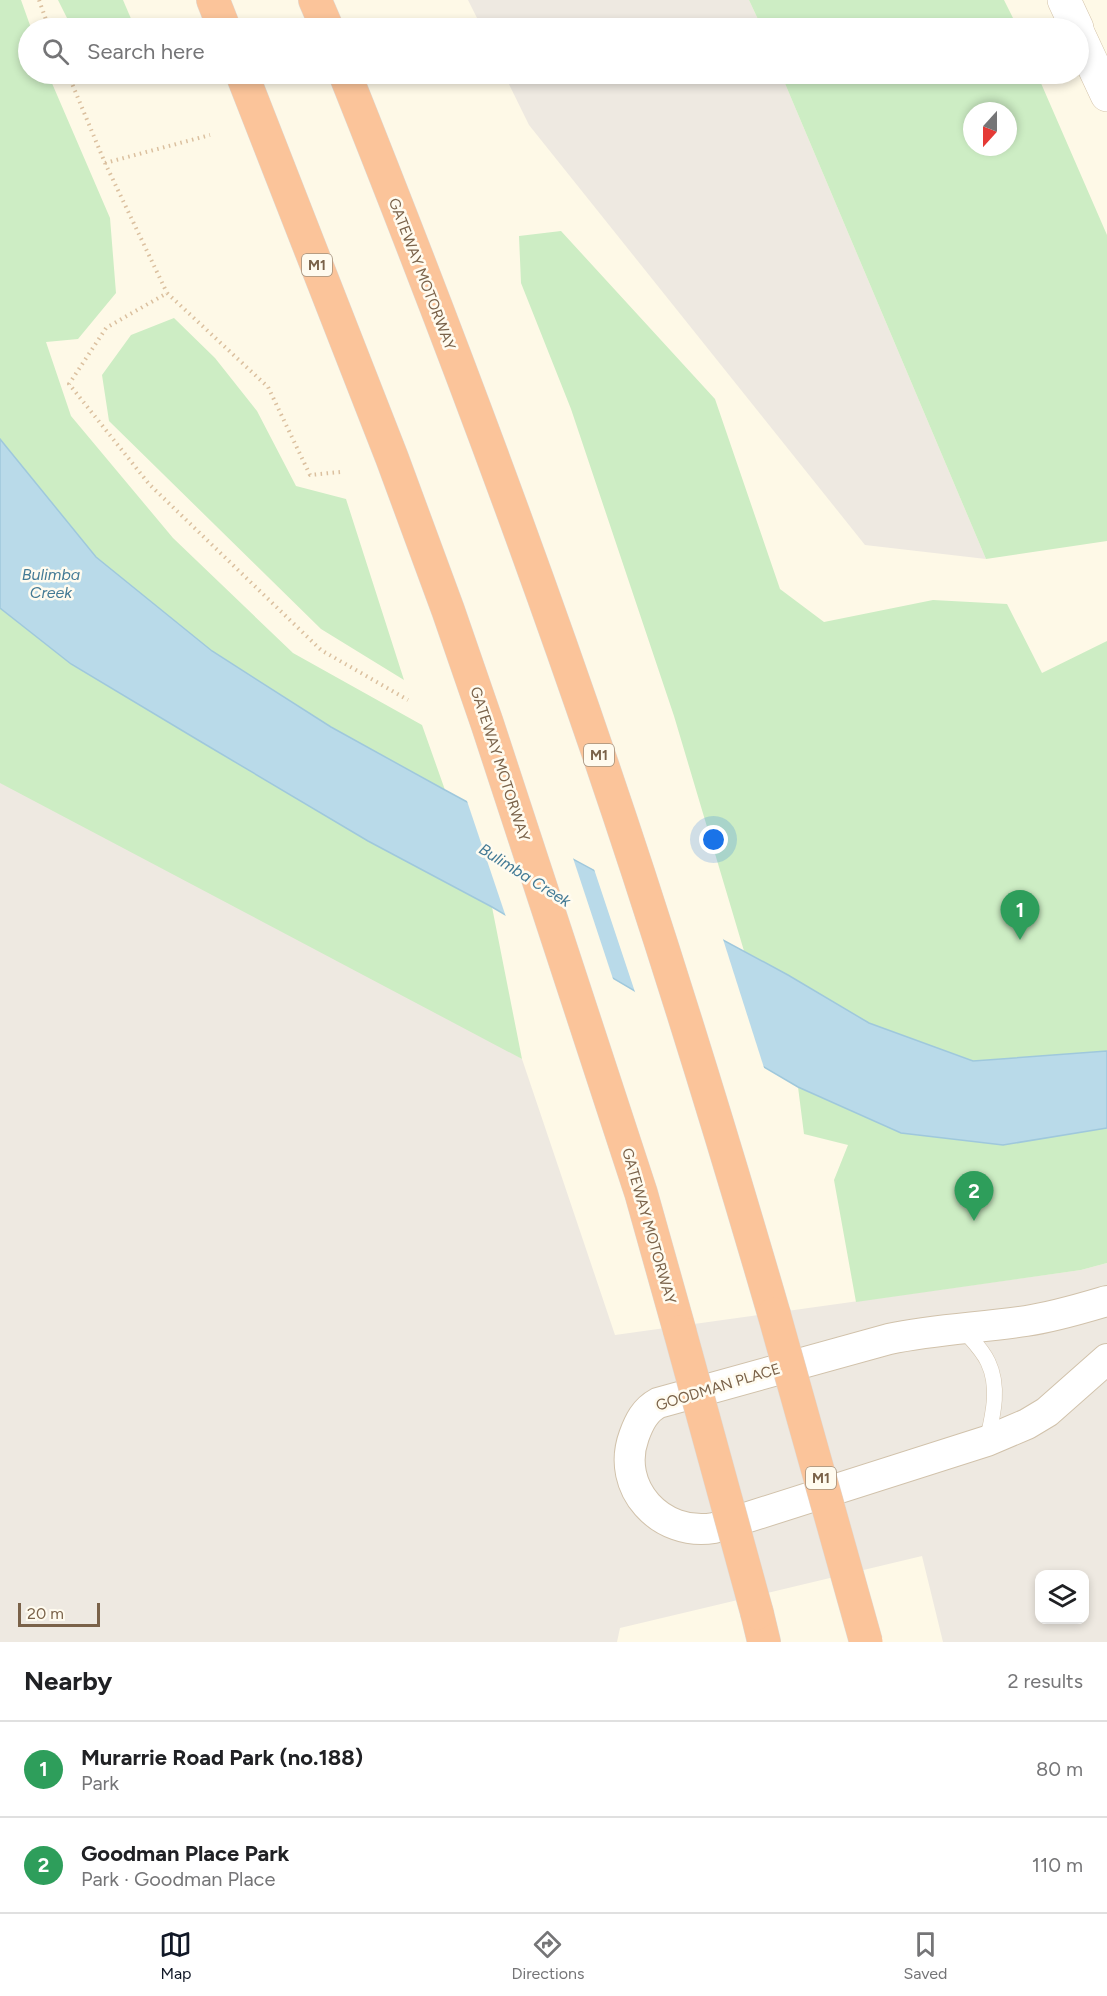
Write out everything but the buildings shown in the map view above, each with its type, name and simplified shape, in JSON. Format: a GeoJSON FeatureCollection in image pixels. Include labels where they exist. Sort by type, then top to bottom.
{"type":"FeatureCollection","features":[{"type":"Feature","properties":{"kind":"highway"},"geometry":{"type":"LineString","coordinates":[[213,0],[220,18]]}},
{"type":"Feature","properties":{"kind":"highway"},"geometry":{"type":"LineString","coordinates":[[315,0],[323,18]]}},
{"type":"Feature","properties":{"kind":"highway","name":"GATEWAY MOTORWAY"},"geometry":{"type":"LineString","coordinates":[[246,84],[392,458],[487,723],[641,1193],[720,1473],[760,1628]]}},
{"type":"Feature","properties":{"kind":"highway","name":"GATEWAY MOTORWAY"},"geometry":{"type":"LineString","coordinates":[[349,84],[508,501],[586,717],[638,871],[723,1139],[804,1417],[866,1642]]}},
{"type":"Feature","properties":{"kind":"street"},"geometry":{"type":"LineString","coordinates":[[1064,0],[1072,18]]}},
{"type":"Feature","properties":{"kind":"street"},"geometry":{"type":"LineString","coordinates":[[1089,55],[1107,95]]}},
{"type":"Feature","properties":{"kind":"street","name":"GOODMAN PLACE"},"geometry":{"type":"LineString","coordinates":[[1107,1301],[1060,1315],[1026,1321],[925,1331],[889,1339],[658,1403],[650,1407],[643,1416],[631,1444],[629,1461],[632,1479],[638,1495],[647,1507],[680,1526],[700,1530],[714,1528],[987,1441],[1027,1424],[1047,1412],[1107,1359]]}},
{"type":"Feature","properties":{"kind":"lane"},"geometry":{"type":"LineString","coordinates":[[962,1328],[987,1360],[993,1375],[994,1406],[987,1441]]}},
{"type":"Feature","properties":{"kind":"path"},"geometry":{"type":"LineString","coordinates":[[39,0],[45,18]]}},
{"type":"Feature","properties":{"kind":"path"},"geometry":{"type":"LineString","coordinates":[[72,84],[105,163],[167,292],[268,387],[310,475],[340,472]]}},
{"type":"Feature","properties":{"kind":"path"},"geometry":{"type":"LineString","coordinates":[[105,163],[210,135]]}},
{"type":"Feature","properties":{"kind":"path"},"geometry":{"type":"LineString","coordinates":[[167,292],[106,328],[69,384],[148,484],[321,650],[408,700]]}},
{"type":"Feature","properties":{"kind":"shaded area"},"geometry":{"type":"Polygon","coordinates":[[[468,0],[749,0],[757,18],[477,18],[468,0]]]}},
{"type":"Feature","properties":{"kind":"shaded area"},"geometry":{"type":"Polygon","coordinates":[[[509,84],[785,84],[986,559],[865,545],[529,125],[509,84]]]}},
{"type":"Feature","properties":{"kind":"shaded area"},"geometry":{"type":"Polygon","coordinates":[[[0,754],[60,775],[522,1059],[615,1335],[1081,1270],[1107,1263],[1107,1642],[943,1642],[922,1556],[620,1628],[617,1642],[0,1642],[0,754]]]}},
{"type":"Feature","properties":{"kind":"green space"},"geometry":{"type":"Polygon","coordinates":[[[0,0],[21,0],[27,18],[18,18],[18,84],[52,84],[110,218],[116,293],[78,339],[46,342],[71,416],[173,538],[293,653],[422,725],[445,790],[331,727],[212,651],[96,557],[0,439],[0,0]]]}},
{"type":"Feature","properties":{"kind":"green space"},"geometry":{"type":"Polygon","coordinates":[[[58,0],[123,0],[131,18],[67,18],[58,0]]]}},
{"type":"Feature","properties":{"kind":"green space"},"geometry":{"type":"Polygon","coordinates":[[[749,0],[1004,0],[1013,18],[757,18],[749,0]]]}},
{"type":"Feature","properties":{"kind":"green space"},"geometry":{"type":"Polygon","coordinates":[[[785,84],[1041,84],[1107,235],[1107,541],[986,559],[785,84]]]}},
{"type":"Feature","properties":{"kind":"green space"},"geometry":{"type":"Polygon","coordinates":[[[561,231],[715,399],[780,589],[824,622],[933,600],[1007,604],[1042,673],[1107,641],[1107,1263],[1081,1270],[856,1302],[834,1180],[848,1145],[804,1134],[798,1087],[860,1114],[894,1032],[869,1023],[744,951],[674,716],[571,409],[521,283],[519,236],[561,231]]]}},
{"type":"Feature","properties":{"kind":"green space"},"geometry":{"type":"Polygon","coordinates":[[[174,318],[215,358],[257,411],[296,486],[346,499],[404,680],[321,629],[109,421],[102,375],[131,335],[174,318]]]}},
{"type":"Feature","properties":{"kind":"green space"},"geometry":{"type":"Polygon","coordinates":[[[0,608],[71,664],[368,841],[492,907],[522,1059],[0,783],[0,608]]]}},
{"type":"Feature","properties":{"kind":"water","name":"Bulimba Creek"},"geometry":{"type":"Polygon","coordinates":[[[0,439],[96,557],[212,651],[331,727],[788,975],[869,1023],[973,1061],[1107,1051],[1107,1128],[1003,1145],[901,1133],[798,1087],[492,907],[368,841],[71,664],[0,608],[0,439]]]}},
{"type":"Feature","properties":{"kind":"pier"},"geometry":{"type":"Polygon","coordinates":[[[466,798],[572,855],[614,982],[507,920],[466,798]]]}},
{"type":"Feature","properties":{"kind":"pier"},"geometry":{"type":"Polygon","coordinates":[[[593,866],[722,936],[765,1071],[636,995],[593,866]]]}},
{"type":"Feature","properties":{"kind":"place","name":"Murarrie Road Park (no.188)"},"geometry":{"type":"Point","coordinates":[1020,940]}},
{"type":"Feature","properties":{"kind":"place","name":"Goodman Place Park"},"geometry":{"type":"Point","coordinates":[974,1221]}}]}
